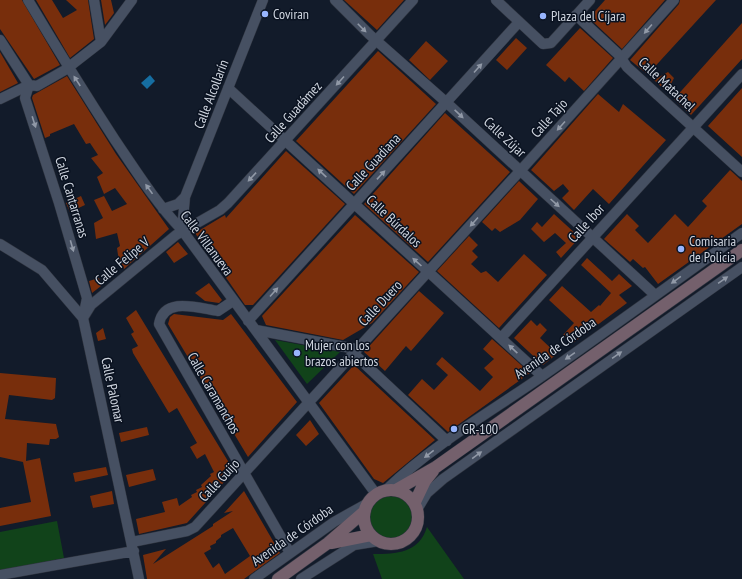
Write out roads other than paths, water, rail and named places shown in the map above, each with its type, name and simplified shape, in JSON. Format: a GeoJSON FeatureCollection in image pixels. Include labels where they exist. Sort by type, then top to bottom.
{"type":"FeatureCollection","features":[{"type":"Feature","properties":{"kind":"street","name":"Calle Villanueva"},"geometry":{"type":"LineString","coordinates":[[28,0],[68,68],[163,209],[182,230],[378,497]]}},
{"type":"Feature","properties":{"kind":"street"},"geometry":{"type":"LineString","coordinates":[[94,0],[101,42]]}},
{"type":"Feature","properties":{"kind":"street"},"geometry":{"type":"LineString","coordinates":[[0,99],[29,85],[37,86],[68,68],[101,42],[132,0]]}},
{"type":"Feature","properties":{"kind":"street"},"geometry":{"type":"LineString","coordinates":[[255,0],[257,12]]}},
{"type":"Feature","properties":{"kind":"street","name":"Calle Alcollarín"},"geometry":{"type":"LineString","coordinates":[[182,230],[185,197],[263,0]]}},
{"type":"Feature","properties":{"kind":"street","name":"Calle Zújar"},"geometry":{"type":"LineString","coordinates":[[335,0],[376,41],[447,103],[520,172],[656,295]]}},
{"type":"Feature","properties":{"kind":"street","name":"Calle Guadámez"},"geometry":{"type":"LineString","coordinates":[[182,230],[220,210],[286,140],[413,0]]}},
{"type":"Feature","properties":{"kind":"street"},"geometry":{"type":"LineString","coordinates":[[496,0],[543,44],[551,43],[590,0]]}},
{"type":"Feature","properties":{"kind":"street","name":"Calle Tajo"},"geometry":{"type":"LineString","coordinates":[[429,272],[674,0]]}},
{"type":"Feature","properties":{"kind":"street","name":"Calle Matachel"},"geometry":{"type":"LineString","coordinates":[[576,15],[742,172]]}},
{"type":"Feature","properties":{"kind":"street","name":"Calle Guadiana"},"geometry":{"type":"LineString","coordinates":[[248,321],[519,22]]}},
{"type":"Feature","properties":{"kind":"street"},"geometry":{"type":"LineString","coordinates":[[0,40],[4,52],[29,85]]}},
{"type":"Feature","properties":{"kind":"street","name":"Calle Ibor"},"geometry":{"type":"LineString","coordinates":[[501,338],[742,74]]}},
{"type":"Feature","properties":{"kind":"street","name":"Calle Cantarranas"},"geometry":{"type":"LineString","coordinates":[[29,85],[25,98],[59,203],[87,298],[83,318]]}},
{"type":"Feature","properties":{"kind":"street","name":"Calle Búrdalos"},"geometry":{"type":"LineString","coordinates":[[228,88],[542,376]]}},
{"type":"Feature","properties":{"kind":"street"},"geometry":{"type":"LineString","coordinates":[[163,209],[178,204],[185,197]]}},
{"type":"Feature","properties":{"kind":"street","name":"Calle Felipe V"},"geometry":{"type":"LineString","coordinates":[[83,318],[91,305],[182,230]]}},
{"type":"Feature","properties":{"kind":"street","name":"Avenida de Córdoba"},"geometry":{"type":"LineString","coordinates":[[278,579],[328,544],[400,477],[447,441],[542,376],[742,233]]}},
{"type":"Feature","properties":{"kind":"street","name":"Calle Palomar"},"geometry":{"type":"LineString","coordinates":[[0,244],[42,270],[83,318],[139,579]]}},
{"type":"Feature","properties":{"kind":"street","name":"Avenida de Córdoba"},"geometry":{"type":"LineString","coordinates":[[254,579],[334,522],[436,467],[742,250]]}},
{"type":"Feature","properties":{"kind":"street"},"geometry":{"type":"LineString","coordinates":[[416,505],[443,479],[742,266]]}},
{"type":"Feature","properties":{"kind":"street","name":"Calle Duero"},"geometry":{"type":"LineString","coordinates":[[308,402],[429,272]]}},
{"type":"Feature","properties":{"kind":"street","name":"Calle Caramanchos"},"geometry":{"type":"LineString","coordinates":[[233,301],[218,311],[174,306],[166,309],[160,315],[159,324],[290,553]]}},
{"type":"Feature","properties":{"kind":"street"},"geometry":{"type":"LineString","coordinates":[[256,330],[354,351],[447,441]]}},
{"type":"Feature","properties":{"kind":"street","name":"Calle Guijo"},"geometry":{"type":"LineString","coordinates":[[0,575],[133,547],[187,531],[195,527],[308,402]]}},
{"type":"Feature","properties":{"kind":"street","name":"Avenida de Córdoba"},"geometry":{"type":"LineString","coordinates":[[416,505],[425,480],[436,467]]}},
{"type":"Feature","properties":{"kind":"street"},"geometry":{"type":"LineString","coordinates":[[403,492],[416,505],[417,525],[414,533],[407,539],[392,544],[375,538],[365,523],[378,497],[403,492]]}},
{"type":"Feature","properties":{"kind":"street"},"geometry":{"type":"LineString","coordinates":[[301,579],[354,545],[375,538]]}},
{"type":"Feature","properties":{"kind":"street","name":"Avenida de Córdoba"},"geometry":{"type":"LineString","coordinates":[[328,544],[344,539],[375,538]]}},
{"type":"Feature","properties":{"kind":"water"},"geometry":{"type":"Polygon","coordinates":[[[150,75],[155,81],[147,89],[141,83],[150,75]]]}},
{"type":"Feature","properties":{"kind":"place","name":"Coviran"},"geometry":{"type":"Point","coordinates":[265,14]}},
{"type":"Feature","properties":{"kind":"place","name":"Plaza del Cíjara"},"geometry":{"type":"Point","coordinates":[543,16]}},
{"type":"Feature","properties":{"kind":"place","name":"Comisaria de Policia"},"geometry":{"type":"Point","coordinates":[681,249]}},
{"type":"Feature","properties":{"kind":"place","name":"Mujer con los brazos abiertos"},"geometry":{"type":"Point","coordinates":[297,353]}},
{"type":"Feature","properties":{"kind":"place","name":"GR-100"},"geometry":{"type":"Point","coordinates":[454,429]}}]}
